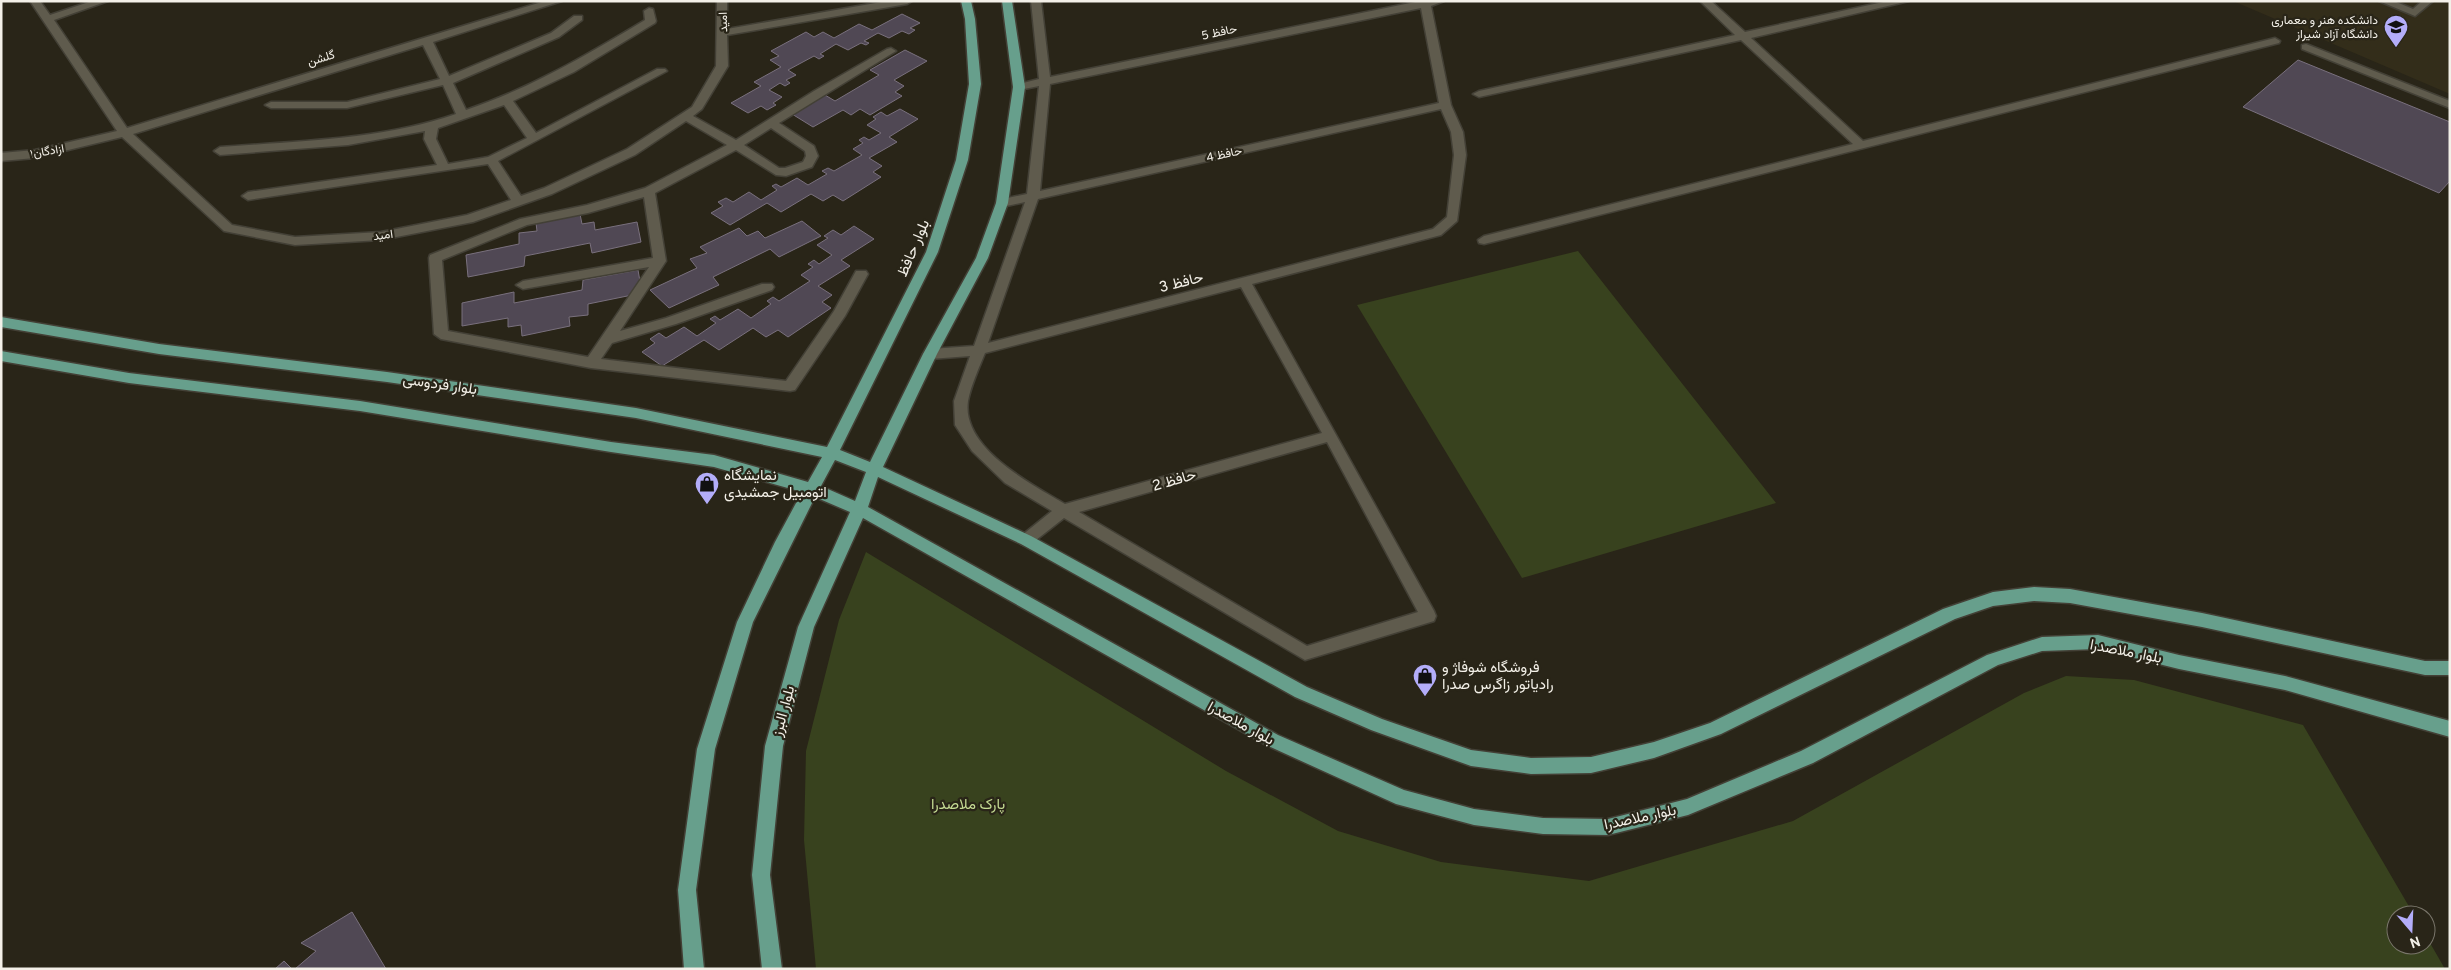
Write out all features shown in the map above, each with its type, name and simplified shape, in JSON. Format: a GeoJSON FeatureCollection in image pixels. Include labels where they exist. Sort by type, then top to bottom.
{"type":"FeatureCollection","features":[{"type":"Feature","properties":{"kind":"main road","name":"بلوار حافظ"},"geometry":{"type":"LineString","coordinates":[[812,489],[932,252],[962,160],[975,84],[970,19],[966,1]]}},
{"type":"Feature","properties":{"kind":"main road"},"geometry":{"type":"LineString","coordinates":[[1007,1],[1019,87],[1002,203],[982,258],[930,354],[874,469],[1026,540],[1301,692],[1377,725],[1472,758],[1531,766],[1591,766],[1654,750],[1707,732],[1949,614],[1993,599],[2034,594],[2070,596],[2202,620],[2425,668],[2450,668]]}},
{"type":"Feature","properties":{"kind":"main road","name":"بلوار فردوسی"},"geometry":{"type":"LineString","coordinates":[[1,322],[159,349],[387,377],[636,414],[831,454],[874,469]]}},
{"type":"Feature","properties":{"kind":"main road"},"geometry":{"type":"LineString","coordinates":[[1,356],[129,378],[360,406],[611,447],[714,461],[812,489],[859,509]]}},
{"type":"Feature","properties":{"kind":"main road","name":"بلوار البرز"},"geometry":{"type":"LineString","coordinates":[[772,969],[761,875],[774,746],[806,627],[859,509],[874,469]]}},
{"type":"Feature","properties":{"kind":"main road"},"geometry":{"type":"LineString","coordinates":[[694,969],[687,890],[706,749],[745,622],[783,542],[812,489]]}},
{"type":"Feature","properties":{"kind":"main road","name":"بلوار ملاصدرا"},"geometry":{"type":"LineString","coordinates":[[859,509],[1272,740],[1402,798],[1474,817],[1543,826],[1608,827],[1688,807],[1807,757],[1993,660],[2042,644],[2098,642],[2179,662],[2285,683],[2450,729]]}},
{"type":"Feature","properties":{"kind":"street","name":"امید"},"geometry":{"type":"LineString","coordinates":[[35,1],[124,132],[228,228],[295,241],[381,236],[469,219],[548,191],[631,152],[696,109],[722,66],[722,1]]}},
{"type":"Feature","properties":{"kind":"street"},"geometry":{"type":"LineString","coordinates":[[47,19],[103,1]]}},
{"type":"Feature","properties":{"kind":"street","name":"گلشن"},"geometry":{"type":"LineString","coordinates":[[93,142],[557,1]]}},
{"type":"Feature","properties":{"kind":"street"},"geometry":{"type":"LineString","coordinates":[[723,33],[907,1]]}},
{"type":"Feature","properties":{"kind":"street"},"geometry":{"type":"LineString","coordinates":[[1036,1],[1045,81],[1033,196],[961,401],[962,425],[977,447],[1010,479],[1305,653],[1428,616],[1331,436],[1245,283]]}},
{"type":"Feature","properties":{"kind":"street","name":"حافظ 5"},"geometry":{"type":"LineString","coordinates":[[1019,87],[1439,1]]}},
{"type":"Feature","properties":{"kind":"street"},"geometry":{"type":"LineString","coordinates":[[1704,1],[1861,145]]}},
{"type":"Feature","properties":{"kind":"street"},"geometry":{"type":"LineString","coordinates":[[1479,94],[1904,1]]}},
{"type":"Feature","properties":{"kind":"street"},"geometry":{"type":"LineString","coordinates":[[2384,1],[2414,13],[2428,1]]}},
{"type":"Feature","properties":{"kind":"street"},"geometry":{"type":"LineString","coordinates":[[1425,3],[1445,105]]}},
{"type":"Feature","properties":{"kind":"street"},"geometry":{"type":"LineString","coordinates":[[220,151],[348,141],[432,126],[506,100],[570,70],[651,21],[649,11]]}},
{"type":"Feature","properties":{"kind":"street"},"geometry":{"type":"LineString","coordinates":[[271,105],[347,104],[447,81],[555,35],[578,18]]}},
{"type":"Feature","properties":{"kind":"street"},"geometry":{"type":"LineString","coordinates":[[426,40],[463,115]]}},
{"type":"Feature","properties":{"kind":"street"},"geometry":{"type":"LineString","coordinates":[[1484,240],[2275,41]]}},
{"type":"Feature","properties":{"kind":"street"},"geometry":{"type":"LineString","coordinates":[[2306,47],[2450,105]]}},
{"type":"Feature","properties":{"kind":"street"},"geometry":{"type":"LineString","coordinates":[[861,274],[840,312],[790,386],[591,363],[441,334],[435,258],[524,222],[588,209],[649,191],[736,145],[771,122],[891,51]]}},
{"type":"Feature","properties":{"kind":"street"},"geometry":{"type":"LineString","coordinates":[[248,196],[491,160],[534,140],[660,71]]}},
{"type":"Feature","properties":{"kind":"street"},"geometry":{"type":"LineString","coordinates":[[506,100],[534,140]]}},
{"type":"Feature","properties":{"kind":"street","name":"حافظ 4"},"geometry":{"type":"LineString","coordinates":[[1002,203],[1445,105]]}},
{"type":"Feature","properties":{"kind":"street","name":"حافظ 3"},"geometry":{"type":"LineString","coordinates":[[930,354],[979,350],[1437,232],[1454,218],[1460,156],[1456,132],[1445,105]]}},
{"type":"Feature","properties":{"kind":"street"},"geometry":{"type":"LineString","coordinates":[[685,116],[736,145],[776,172],[786,172],[808,164],[812,156],[810,149],[771,122]]}},
{"type":"Feature","properties":{"kind":"street"},"geometry":{"type":"LineString","coordinates":[[432,126],[430,139],[444,168]]}},
{"type":"Feature","properties":{"kind":"street","name":"ازادگان۱"},"geometry":{"type":"LineString","coordinates":[[1,157],[35,154],[93,142]]}},
{"type":"Feature","properties":{"kind":"street"},"geometry":{"type":"LineString","coordinates":[[491,160],[518,202]]}},
{"type":"Feature","properties":{"kind":"street"},"geometry":{"type":"LineString","coordinates":[[591,363],[660,261],[649,191]]}},
{"type":"Feature","properties":{"kind":"street"},"geometry":{"type":"LineString","coordinates":[[523,285],[660,261]]}},
{"type":"Feature","properties":{"kind":"street"},"geometry":{"type":"LineString","coordinates":[[609,339],[671,321],[767,286]]}},
{"type":"Feature","properties":{"kind":"street","name":"حافظ 2"},"geometry":{"type":"LineString","coordinates":[[1026,540],[1062,511],[1331,436]]}},
{"type":"Feature","properties":{"kind":"shaded area","name":"دانشکده هنر و معماری دانشگاه آزاد شیراز"},"geometry":{"type":"Polygon","coordinates":[[[2233,1],[2450,1],[2450,94],[2233,1]]]}},
{"type":"Feature","properties":{"kind":"green space"},"geometry":{"type":"Polygon","coordinates":[[[1578,251],[1776,503],[1522,578],[1357,305],[1578,251]]]}},
{"type":"Feature","properties":{"kind":"green space","name":"پارک ملاصدرا"},"geometry":{"type":"Polygon","coordinates":[[[866,552],[1226,771],[1338,831],[1441,862],[1589,881],[1793,821],[2024,693],[2066,676],[2134,680],[2303,725],[2408,905],[2386,905],[2386,955],[2436,955],[2436,953],[2445,969],[816,969],[804,840],[806,751],[839,620],[866,552]]]}},
{"type":"Feature","properties":{"kind":"building"},"geometry":{"type":"Polygon","coordinates":[[[902,14],[920,23],[910,28],[915,30],[909,34],[902,31],[889,38],[878,33],[864,41],[869,43],[866,45],[861,43],[848,50],[836,44],[820,54],[824,56],[819,59],[814,56],[788,70],[796,75],[786,80],[790,83],[785,86],[780,83],[769,90],[782,97],[773,103],[776,105],[767,110],[761,106],[748,113],[731,103],[761,86],[754,82],[781,67],[770,60],[779,56],[771,51],[806,32],[814,37],[823,32],[834,38],[859,24],[872,30],[902,14]]]}},
{"type":"Feature","properties":{"kind":"building"},"geometry":{"type":"Polygon","coordinates":[[[905,50],[927,61],[894,80],[904,86],[895,92],[902,96],[870,115],[860,109],[851,115],[843,110],[813,127],[792,114],[825,95],[835,101],[879,75],[870,70],[905,50]]]}},
{"type":"Feature","properties":{"kind":"building"},"geometry":{"type":"Polygon","coordinates":[[[2298,60],[2450,122],[2450,181],[2439,193],[2243,107],[2298,60]]]}},
{"type":"Feature","properties":{"kind":"building"},"geometry":{"type":"Polygon","coordinates":[[[900,109],[918,119],[889,137],[897,142],[869,158],[882,166],[873,172],[881,177],[843,201],[833,195],[823,201],[811,194],[781,212],[767,203],[730,225],[711,213],[723,206],[718,202],[726,198],[733,202],[749,192],[761,200],[777,190],[772,186],[776,184],[781,187],[797,178],[808,185],[827,174],[822,171],[828,168],[834,171],[862,155],[853,149],[863,143],[859,140],[864,137],[869,140],[881,133],[867,125],[876,119],[873,117],[881,112],[887,116],[900,109]]]}},
{"type":"Feature","properties":{"kind":"building"},"geometry":{"type":"Polygon","coordinates":[[[580,214],[582,224],[594,222],[595,230],[637,222],[641,242],[592,253],[590,243],[525,256],[524,266],[468,277],[466,255],[519,244],[519,233],[537,231],[536,223],[580,214]]]}},
{"type":"Feature","properties":{"kind":"building"},"geometry":{"type":"Polygon","coordinates":[[[802,221],[821,236],[779,257],[770,249],[713,277],[719,285],[669,308],[650,290],[697,268],[690,259],[707,253],[700,247],[739,228],[747,236],[758,231],[765,238],[802,221]]]}},
{"type":"Feature","properties":{"kind":"building"},"geometry":{"type":"Polygon","coordinates":[[[854,226],[874,239],[841,260],[850,266],[818,286],[832,295],[822,302],[831,308],[788,337],[778,330],[766,337],[753,328],[719,350],[704,340],[662,366],[642,352],[655,343],[650,339],[659,333],[666,338],[684,327],[697,336],[716,323],[710,319],[715,316],[720,320],[738,309],[751,318],[771,304],[767,301],[773,297],[779,301],[810,281],[801,275],[813,267],[808,264],[814,260],[819,264],[832,255],[817,245],[828,238],[824,236],[833,230],[841,235],[854,226]]]}},
{"type":"Feature","properties":{"kind":"building"},"geometry":{"type":"Polygon","coordinates":[[[638,270],[642,293],[588,304],[588,315],[569,317],[570,326],[522,336],[521,325],[508,327],[508,318],[462,326],[462,303],[514,292],[514,303],[582,290],[583,280],[638,270]]]}},
{"type":"Feature","properties":{"kind":"building"},"geometry":{"type":"Polygon","coordinates":[[[352,912],[386,969],[295,969],[316,951],[301,943],[352,912]]]}},
{"type":"Feature","properties":{"kind":"building"},"geometry":{"type":"Polygon","coordinates":[[[284,961],[292,969],[275,969],[284,961]]]}},
{"type":"Feature","properties":{"kind":"place","name":"دانشکده هنر و معماری دانشگاه آزاد شیراز"},"geometry":{"type":"Point","coordinates":[2396,48]}},
{"type":"Feature","properties":{"kind":"place","name":"نمایشگاه اتومبیل جمشیدی"},"geometry":{"type":"Point","coordinates":[707,505]}},
{"type":"Feature","properties":{"kind":"place","name":"فروشگاه شوفاژ و رادیاتور زاگرس صدرا"},"geometry":{"type":"Point","coordinates":[1425,697]}}]}
